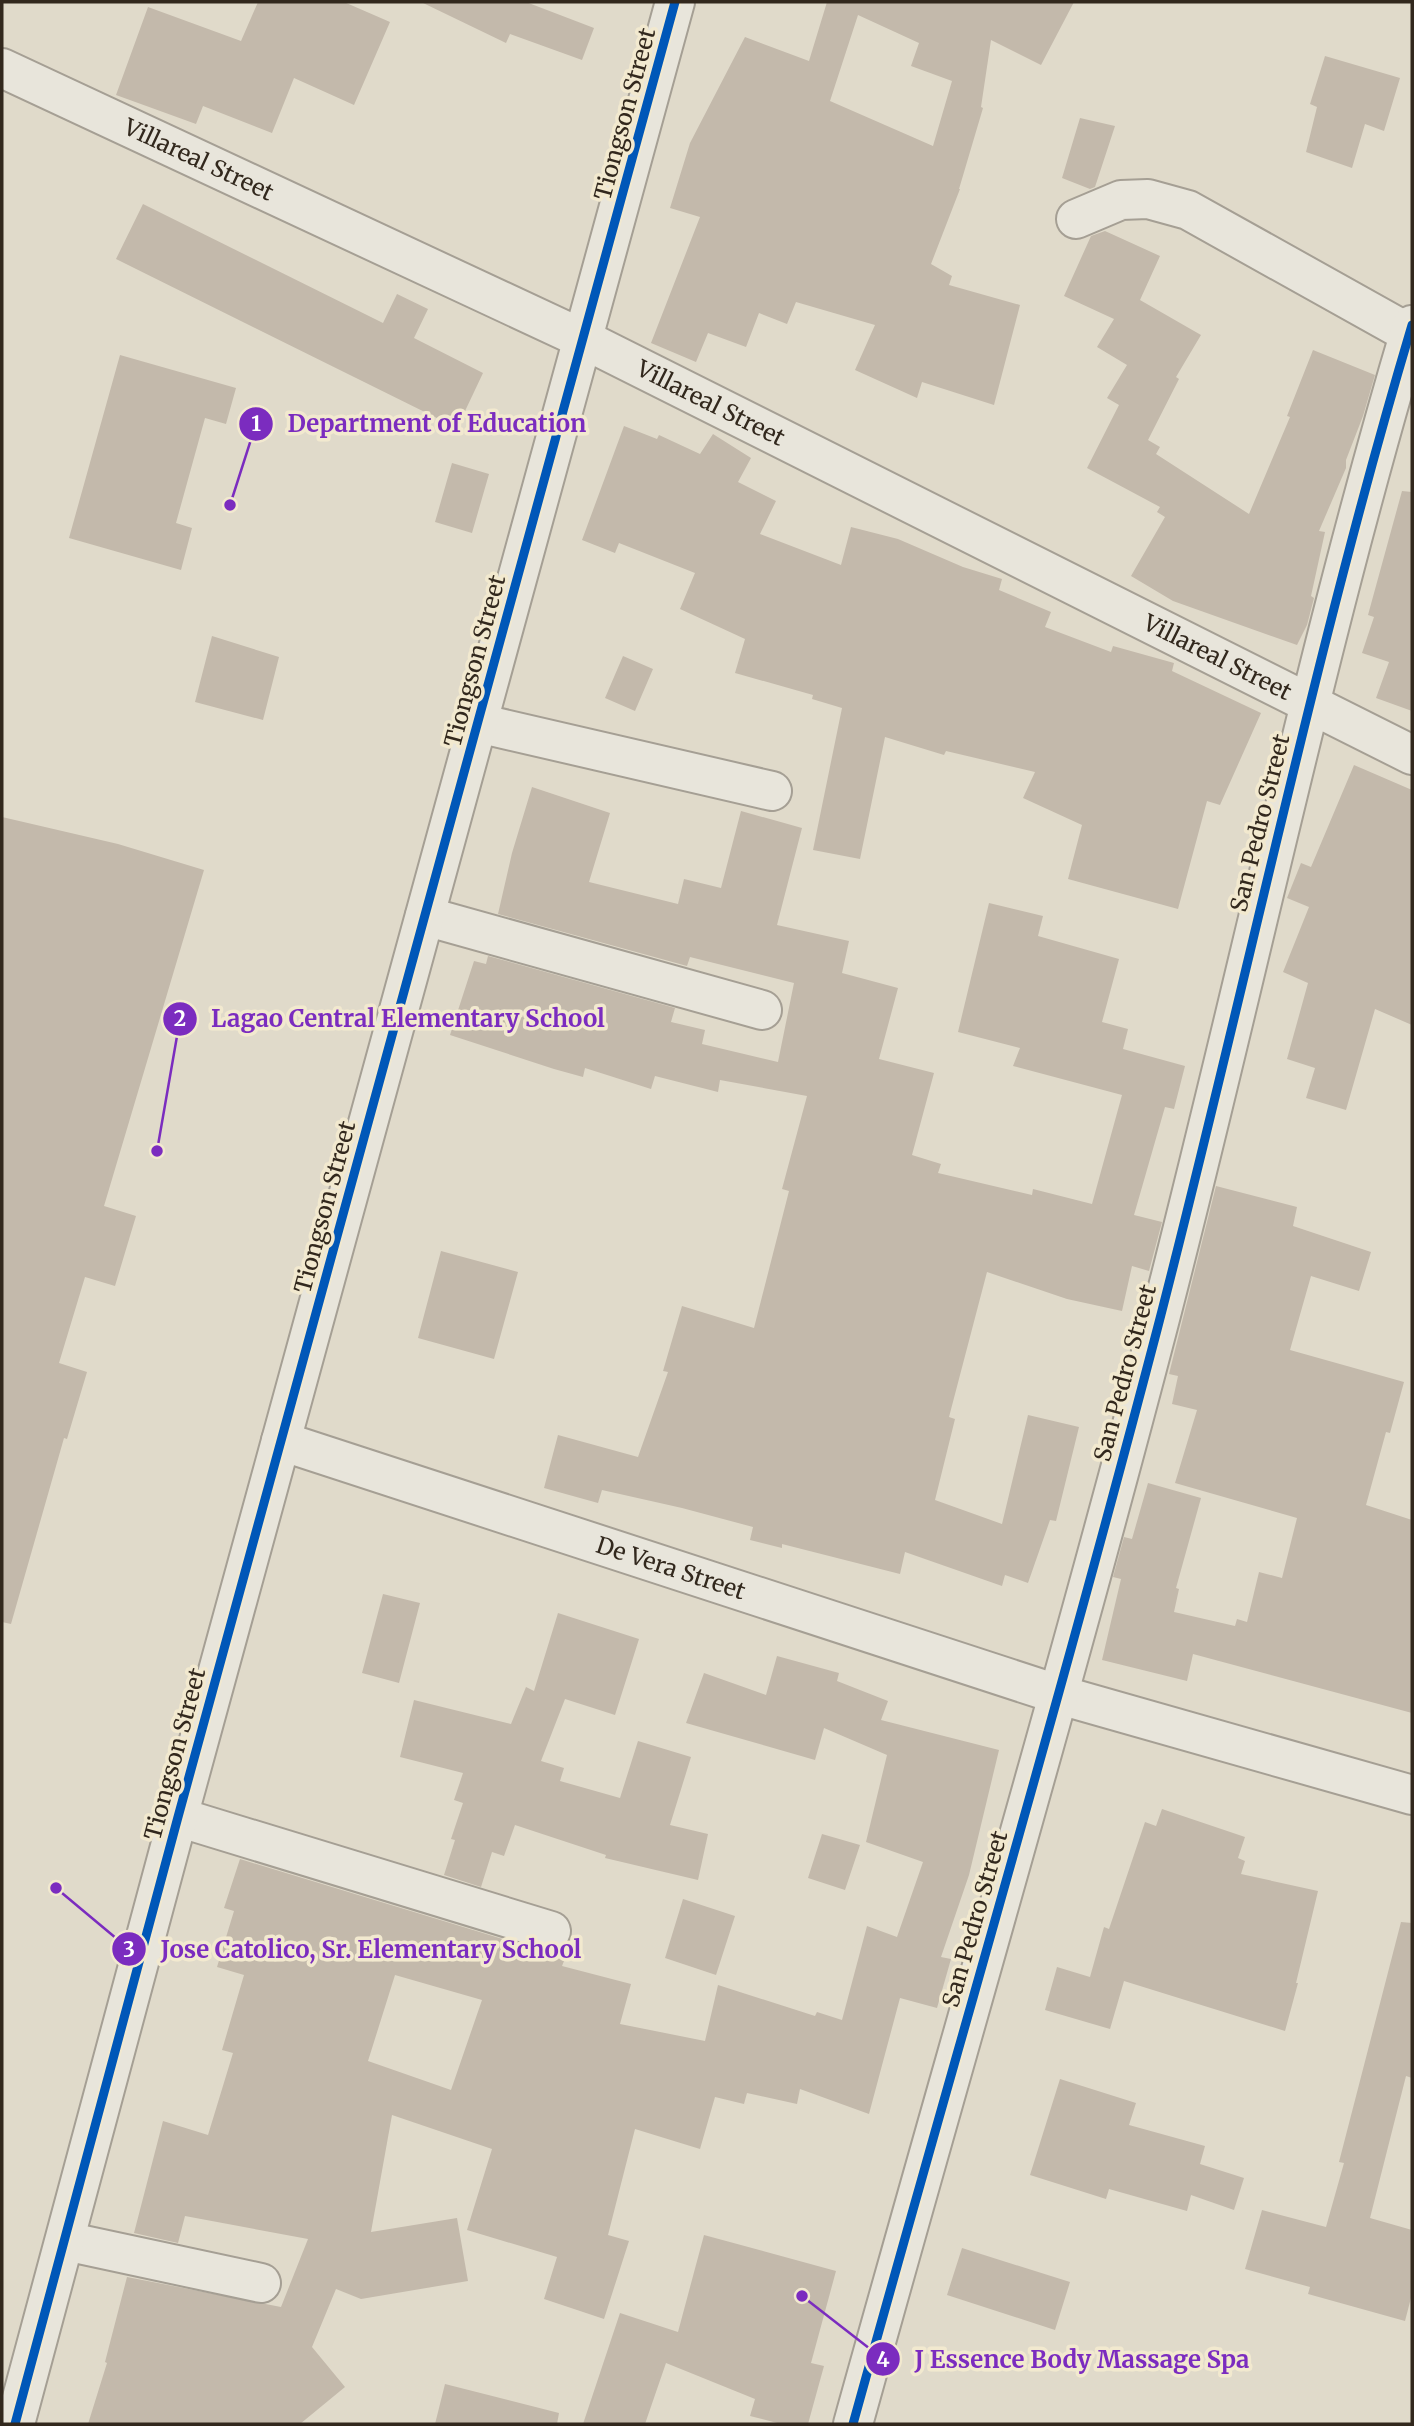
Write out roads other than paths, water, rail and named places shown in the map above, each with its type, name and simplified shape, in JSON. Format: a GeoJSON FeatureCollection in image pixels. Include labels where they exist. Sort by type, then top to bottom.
{"type":"FeatureCollection","features":[{"type":"Feature","properties":{"kind":"street","name":"Tiongson Street"},"geometry":{"type":"LineString","coordinates":[[15,2424],[178,1817],[675,2]]}},
{"type":"Feature","properties":{"kind":"street","name":"Villareal Street"},"geometry":{"type":"LineString","coordinates":[[2,68],[583,339],[1412,755]]}},
{"type":"Feature","properties":{"kind":"street"},"geometry":{"type":"LineString","coordinates":[[1076,219],[1121,200],[1148,199],[1188,210],[1411,330]]}},
{"type":"Feature","properties":{"kind":"street","name":"San Pedro Street"},"geometry":{"type":"LineString","coordinates":[[853,2424],[927,2155],[1060,1695],[1162,1309],[1308,704],[1411,330]]}},
{"type":"Feature","properties":{"kind":"street"},"geometry":{"type":"LineString","coordinates":[[478,723],[772,791]]}},
{"type":"Feature","properties":{"kind":"street"},"geometry":{"type":"LineString","coordinates":[[425,916],[762,1010]]}},
{"type":"Feature","properties":{"kind":"street","name":"De Vera Street"},"geometry":{"type":"LineString","coordinates":[[281,1441],[1060,1695],[1412,1796]]}},
{"type":"Feature","properties":{"kind":"street"},"geometry":{"type":"LineString","coordinates":[[178,1817],[551,1931]]}},
{"type":"Feature","properties":{"kind":"street"},"geometry":{"type":"LineString","coordinates":[[65,2241],[261,2283]]}},
{"type":"Feature","properties":{"kind":"place","name":"Department of Education"},"geometry":{"type":"Point","coordinates":[230,505]}},
{"type":"Feature","properties":{"kind":"place","name":"Lagao Central Elementary School"},"geometry":{"type":"Point","coordinates":[157,1151]}},
{"type":"Feature","properties":{"kind":"place","name":"Jose Catolico, Sr. Elementary School"},"geometry":{"type":"Point","coordinates":[56,1888]}},
{"type":"Feature","properties":{"kind":"place","name":"J Essence Body Massage Spa"},"geometry":{"type":"Point","coordinates":[802,2296]}}]}
